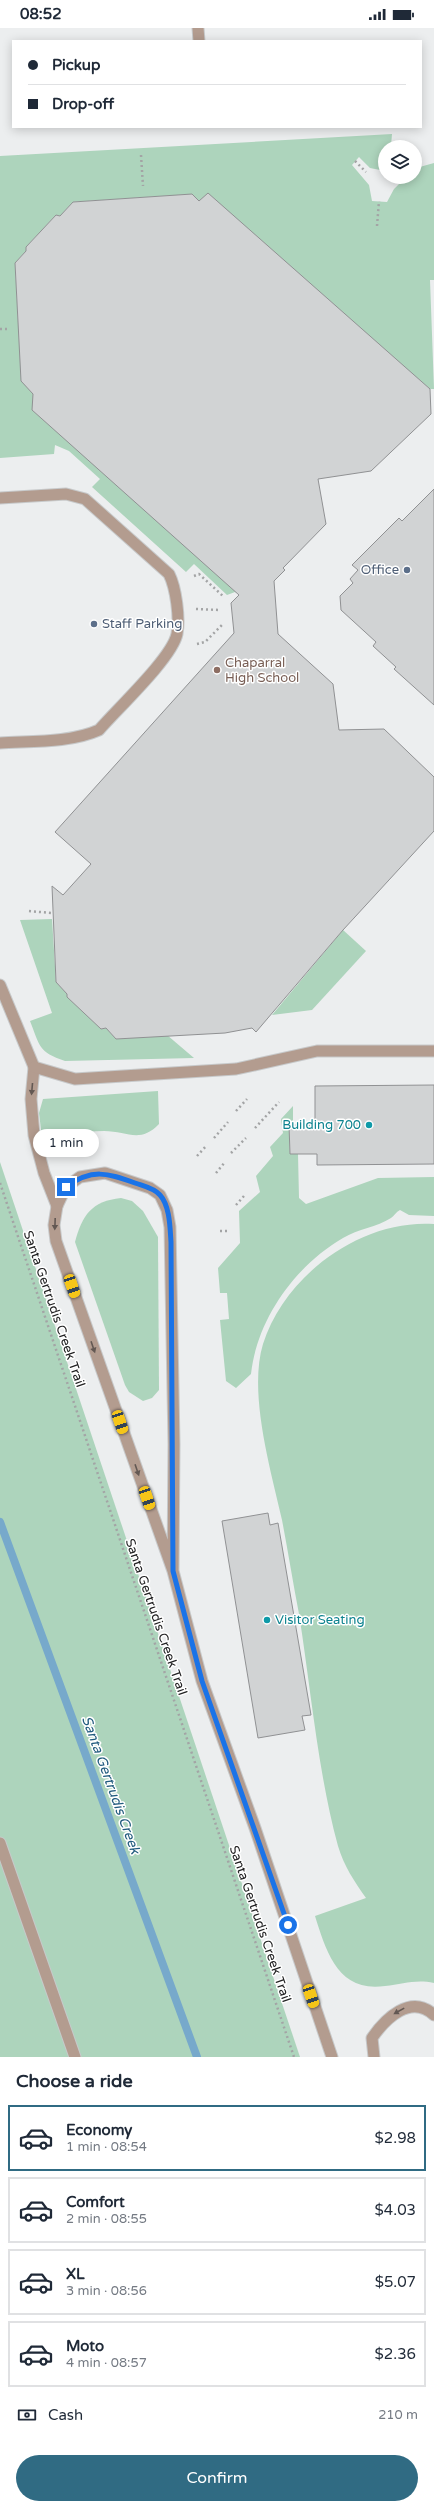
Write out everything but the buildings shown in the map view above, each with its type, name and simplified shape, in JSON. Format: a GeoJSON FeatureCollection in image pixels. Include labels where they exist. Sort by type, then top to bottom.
{"type":"FeatureCollection","features":[{"type":"Feature","properties":{"kind":"lane"},"geometry":{"type":"LineString","coordinates":[[198,28],[199,40]]}},
{"type":"Feature","properties":{"kind":"lane"},"geometry":{"type":"LineString","coordinates":[[0,498],[66,494],[85,499],[168,574],[175,586],[177,634],[171,647],[157,665],[99,730],[90,734],[0,743]]}},
{"type":"Feature","properties":{"kind":"lane"},"geometry":{"type":"LineString","coordinates":[[0,985],[34,1067],[31,1099],[34,1135],[44,1173],[57,1206]]}},
{"type":"Feature","properties":{"kind":"lane"},"geometry":{"type":"LineString","coordinates":[[34,1067],[75,1079],[236,1069],[316,1051],[434,1050]]}},
{"type":"Feature","properties":{"kind":"lane"},"geometry":{"type":"LineString","coordinates":[[173,1571],[171,1242],[167,1210],[160,1195],[150,1188],[105,1173],[80,1177],[66,1187],[57,1206],[54,1225],[56,1241],[173,1571],[202,1681],[258,1836],[332,2057]]}},
{"type":"Feature","properties":{"kind":"lane"},"geometry":{"type":"LineString","coordinates":[[0,1843],[75,2057]]}},
{"type":"Feature","properties":{"kind":"lane"},"geometry":{"type":"LineString","coordinates":[[374,2057],[372,2038],[382,2023],[393,2014],[405,2008],[419,2006],[434,2015]]}},
{"type":"Feature","properties":{"kind":"path"},"geometry":{"type":"LineString","coordinates":[[141,155],[143,186]]}},
{"type":"Feature","properties":{"kind":"path"},"geometry":{"type":"LineString","coordinates":[[355,161],[366,172]]}},
{"type":"Feature","properties":{"kind":"path"},"geometry":{"type":"LineString","coordinates":[[377,226],[379,201]]}},
{"type":"Feature","properties":{"kind":"path"},"geometry":{"type":"LineString","coordinates":[[0,329],[10,329]]}},
{"type":"Feature","properties":{"kind":"path"},"geometry":{"type":"LineString","coordinates":[[194,576],[199,574],[224,597]]}},
{"type":"Feature","properties":{"kind":"path"},"geometry":{"type":"LineString","coordinates":[[196,609],[220,610]]}},
{"type":"Feature","properties":{"kind":"path"},"geometry":{"type":"LineString","coordinates":[[197,644],[205,642],[223,624]]}},
{"type":"Feature","properties":{"kind":"path"},"geometry":{"type":"LineString","coordinates":[[29,911],[51,913]]}},
{"type":"Feature","properties":{"kind":"path"},"geometry":{"type":"LineString","coordinates":[[236,1111],[246,1099]]}},
{"type":"Feature","properties":{"kind":"path"},"geometry":{"type":"LineString","coordinates":[[255,1128],[279,1102]]}},
{"type":"Feature","properties":{"kind":"path"},"geometry":{"type":"LineString","coordinates":[[214,1138],[228,1122]]}},
{"type":"Feature","properties":{"kind":"path"},"geometry":{"type":"LineString","coordinates":[[232,1153],[246,1138]]}},
{"type":"Feature","properties":{"kind":"path"},"geometry":{"type":"LineString","coordinates":[[197,1156],[207,1145]]}},
{"type":"Feature","properties":{"kind":"path"},"geometry":{"type":"LineString","coordinates":[[216,1173],[225,1162]]}},
{"type":"Feature","properties":{"kind":"path","name":"Santa Gertrudis Creek Trail"},"geometry":{"type":"LineString","coordinates":[[0,1183],[294,2057]]}},
{"type":"Feature","properties":{"kind":"path"},"geometry":{"type":"LineString","coordinates":[[236,1205],[244,1196]]}},
{"type":"Feature","properties":{"kind":"path"},"geometry":{"type":"LineString","coordinates":[[220,1230],[229,1231]]}},
{"type":"Feature","properties":{"kind":"green space"},"geometry":{"type":"Polygon","coordinates":[[[392,134],[392,140],[378,140],[378,170],[370,168],[359,157],[352,165],[369,185],[372,201],[387,202],[394,189],[399,184],[422,184],[422,166],[434,163],[434,280],[430,280],[434,389],[430,389],[199,201],[165,196],[73,202],[60,216],[56,215],[26,247],[26,251],[15,263],[18,319],[239,594],[235,592],[227,595],[194,564],[186,572],[92,487],[100,479],[69,451],[55,445],[54,454],[0,458],[0,156],[392,134]]]}},
{"type":"Feature","properties":{"kind":"green space"},"geometry":{"type":"Polygon","coordinates":[[[52,919],[56,982],[101,1029],[106,1028],[116,1039],[167,1035],[194,1058],[65,1061],[56,1058],[45,1051],[38,1042],[30,1021],[52,1013],[20,920],[52,919]]]}},
{"type":"Feature","properties":{"kind":"green space"},"geometry":{"type":"Polygon","coordinates":[[[343,930],[366,951],[312,1010],[272,1015],[343,930]]]}},
{"type":"Feature","properties":{"kind":"green space"},"geometry":{"type":"Polygon","coordinates":[[[158,1091],[159,1124],[146,1134],[133,1135],[104,1131],[88,1132],[65,1137],[43,1146],[39,1113],[43,1099],[158,1091]]]}},
{"type":"Feature","properties":{"kind":"green space"},"geometry":{"type":"Polygon","coordinates":[[[293,1106],[293,1125],[289,1126],[290,1154],[298,1154],[299,1198],[306,1204],[378,1178],[434,1177],[434,1216],[409,1215],[400,1210],[386,1221],[343,1238],[309,1263],[281,1296],[270,1314],[261,1333],[251,1374],[236,1388],[226,1381],[220,1320],[229,1319],[227,1293],[220,1293],[218,1268],[240,1243],[239,1211],[260,1192],[256,1176],[273,1156],[270,1147],[283,1133],[281,1119],[293,1106]]]}},
{"type":"Feature","properties":{"kind":"green space"},"geometry":{"type":"Polygon","coordinates":[[[0,1162],[300,2057],[0,2057],[0,1162]]]}},
{"type":"Feature","properties":{"kind":"green space"},"geometry":{"type":"Polygon","coordinates":[[[121,1198],[132,1201],[143,1211],[158,1237],[159,1390],[152,1398],[143,1401],[129,1392],[125,1385],[75,1242],[81,1224],[90,1211],[103,1202],[121,1198]]]}},
{"type":"Feature","properties":{"kind":"green space"},"geometry":{"type":"Polygon","coordinates":[[[434,1224],[434,1983],[415,1982],[385,1986],[369,1986],[356,1983],[345,1976],[336,1967],[324,1943],[315,1916],[366,1898],[357,1886],[340,1853],[325,1790],[299,1614],[282,1520],[263,1432],[258,1385],[259,1364],[263,1344],[274,1319],[289,1295],[308,1274],[329,1256],[354,1242],[380,1231],[407,1225],[434,1224]]]}},
{"type":"Feature","properties":{"kind":"waterway","name":"Santa Gertrudis Creek"},"geometry":{"type":"LineString","coordinates":[[0,1522],[197,2057]]}},
{"type":"Feature","properties":{"kind":"place","name":"Office"},"geometry":{"type":"Point","coordinates":[407,570]}},
{"type":"Feature","properties":{"kind":"place","name":"Staff Parking"},"geometry":{"type":"Point","coordinates":[94,624]}},
{"type":"Feature","properties":{"kind":"place","name":"Chaparral High School"},"geometry":{"type":"Point","coordinates":[217,670]}},
{"type":"Feature","properties":{"kind":"place","name":"Building 700"},"geometry":{"type":"Point","coordinates":[369,1125]}},
{"type":"Feature","properties":{"kind":"place","name":"Visitor Seating"},"geometry":{"type":"Point","coordinates":[267,1620]}},
{"type":"Feature","properties":{"kind":"route"},"geometry":{"type":"LineString","coordinates":[[66,1187],[80,1177],[105,1173],[150,1188],[160,1195],[167,1210],[171,1242],[174,1444],[173,1571],[202,1681],[288,1925]]}}]}
